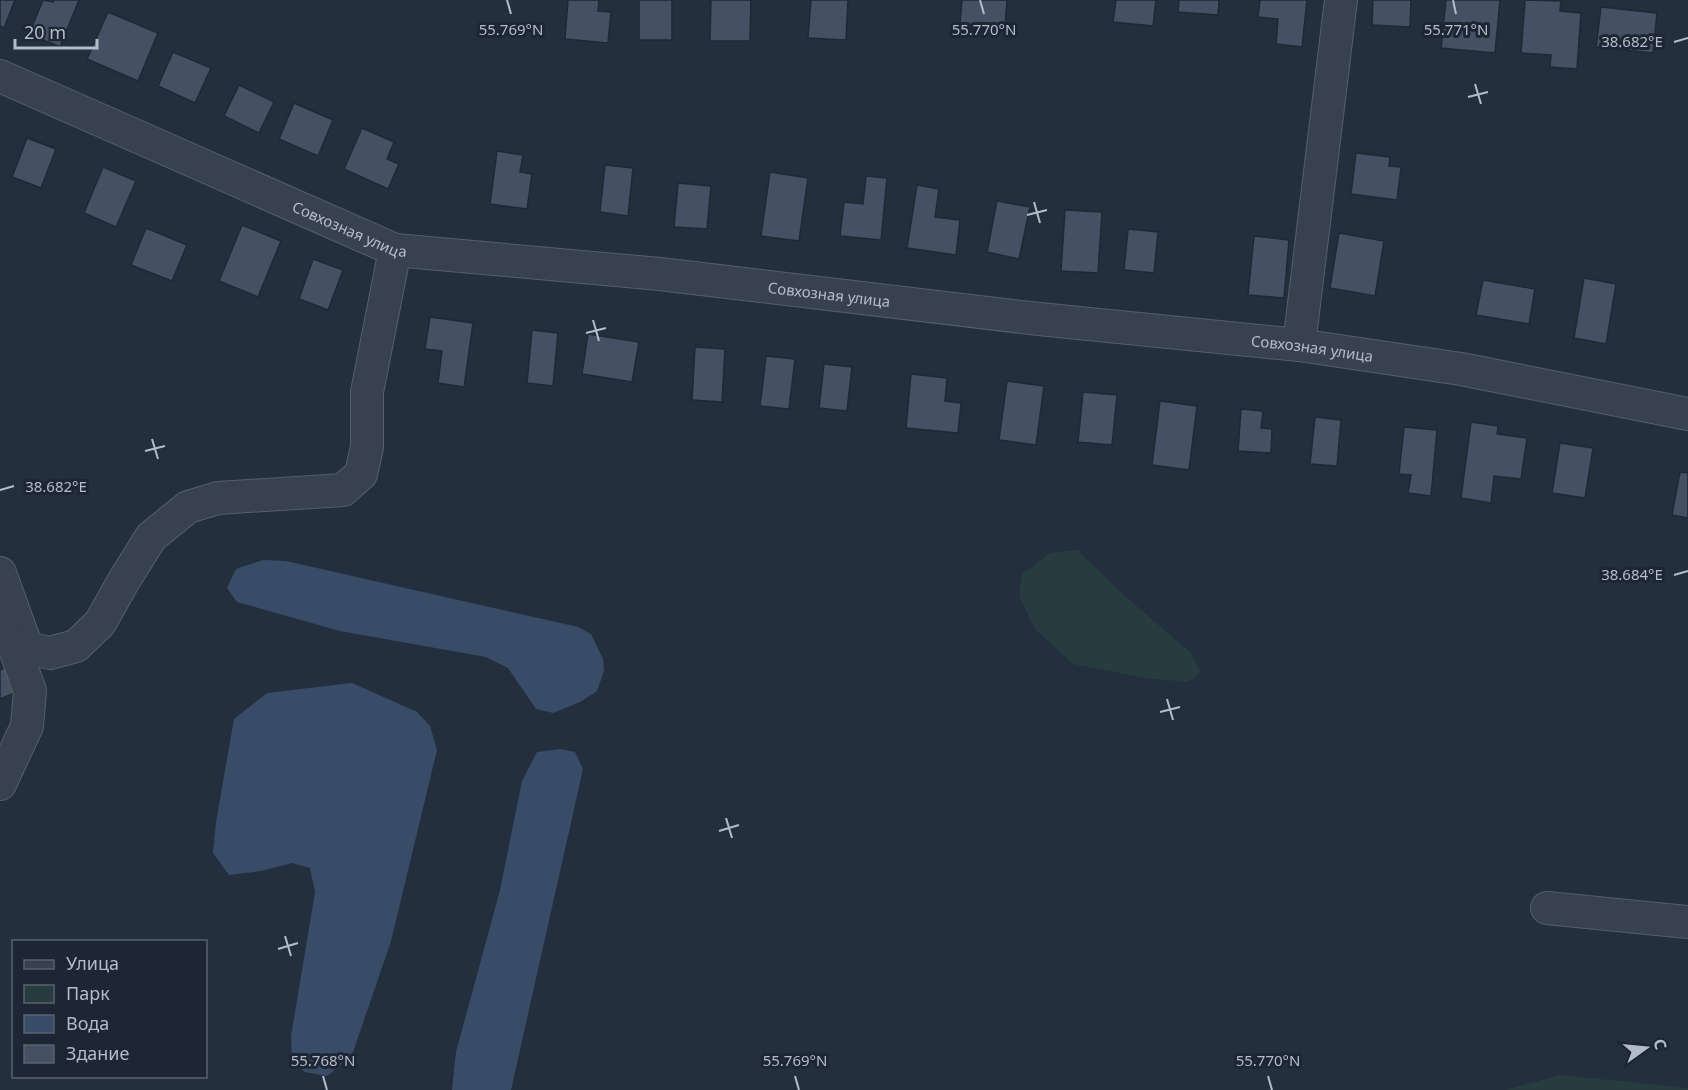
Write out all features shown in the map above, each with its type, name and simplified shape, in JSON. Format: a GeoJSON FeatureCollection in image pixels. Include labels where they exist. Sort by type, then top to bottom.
{"type":"FeatureCollection","features":[{"type":"Feature","properties":{"kind":"street"},"geometry":{"type":"LineString","coordinates":[[1299,345],[1341,0]]}},
{"type":"Feature","properties":{"kind":"street","name":"Совхозная улица"},"geometry":{"type":"LineString","coordinates":[[0,76],[395,250],[660,274],[1039,320],[1299,345],[1461,369],[1688,414]]}},
{"type":"Feature","properties":{"kind":"street"},"geometry":{"type":"LineString","coordinates":[[13,641],[50,653],[76,646],[100,623],[151,537],[188,507],[218,498],[343,490],[361,474],[367,447],[367,392],[395,250]]}},
{"type":"Feature","properties":{"kind":"street"},"geometry":{"type":"LineString","coordinates":[[0,573],[13,641],[30,691],[27,726],[0,784]]}},
{"type":"Feature","properties":{"kind":"street"},"geometry":{"type":"LineString","coordinates":[[0,718],[28,705]]}},
{"type":"Feature","properties":{"kind":"street"},"geometry":{"type":"LineString","coordinates":[[1546,908],[1688,922]]}},
{"type":"Feature","properties":{"kind":"green space"},"geometry":{"type":"Polygon","coordinates":[[[1077,550],[1126,597],[1190,652],[1201,672],[1188,682],[1145,678],[1073,664],[1035,629],[1019,596],[1022,574],[1050,553],[1077,550]]]}},
{"type":"Feature","properties":{"kind":"green space"},"geometry":{"type":"Polygon","coordinates":[[[1560,1075],[1688,1088],[1688,1090],[1505,1090],[1560,1075]]]}},
{"type":"Feature","properties":{"kind":"water"},"geometry":{"type":"Polygon","coordinates":[[[263,560],[286,561],[578,627],[591,634],[603,659],[604,671],[597,691],[580,702],[553,713],[536,709],[508,668],[486,657],[340,631],[237,602],[227,588],[236,569],[263,560]]]}},
{"type":"Feature","properties":{"kind":"water"},"geometry":{"type":"Polygon","coordinates":[[[352,683],[417,712],[430,726],[437,750],[391,941],[352,1055],[327,1076],[305,1072],[292,1062],[291,1036],[315,892],[310,868],[292,863],[261,871],[229,875],[213,853],[216,822],[234,719],[267,693],[352,683]]]}},
{"type":"Feature","properties":{"kind":"water"},"geometry":{"type":"Polygon","coordinates":[[[560,749],[575,752],[583,769],[511,1090],[452,1090],[456,1052],[500,890],[522,781],[537,752],[560,749]]]}},
{"type":"Feature","properties":{"kind":"building"},"geometry":{"type":"Polygon","coordinates":[[[0,0],[15,0],[4,28],[0,26],[0,0]]]}},
{"type":"Feature","properties":{"kind":"building"},"geometry":{"type":"Polygon","coordinates":[[[43,0],[53,2],[54,0],[79,0],[60,47],[29,34],[43,0]]]}},
{"type":"Feature","properties":{"kind":"building"},"geometry":{"type":"Polygon","coordinates":[[[568,0],[599,0],[598,11],[611,12],[608,43],[565,39],[568,0]]]}},
{"type":"Feature","properties":{"kind":"building"},"geometry":{"type":"Polygon","coordinates":[[[639,0],[672,0],[672,40],[639,40],[639,0]]]}},
{"type":"Feature","properties":{"kind":"building"},"geometry":{"type":"Polygon","coordinates":[[[711,0],[751,0],[750,41],[710,41],[711,0]]]}},
{"type":"Feature","properties":{"kind":"building"},"geometry":{"type":"Polygon","coordinates":[[[811,0],[848,0],[846,40],[808,38],[811,0]]]}},
{"type":"Feature","properties":{"kind":"building"},"geometry":{"type":"Polygon","coordinates":[[[962,0],[1007,0],[1005,27],[960,24],[962,0]]]}},
{"type":"Feature","properties":{"kind":"building"},"geometry":{"type":"Polygon","coordinates":[[[1116,0],[1156,0],[1153,26],[1113,22],[1116,0]]]}},
{"type":"Feature","properties":{"kind":"building"},"geometry":{"type":"Polygon","coordinates":[[[1179,0],[1219,0],[1218,15],[1178,12],[1179,0]]]}},
{"type":"Feature","properties":{"kind":"building"},"geometry":{"type":"Polygon","coordinates":[[[1260,0],[1307,0],[1302,47],[1276,44],[1278,19],[1258,17],[1260,0]]]}},
{"type":"Feature","properties":{"kind":"building"},"geometry":{"type":"Polygon","coordinates":[[[1373,0],[1411,0],[1410,27],[1372,25],[1373,0]]]}},
{"type":"Feature","properties":{"kind":"building"},"geometry":{"type":"Polygon","coordinates":[[[1446,0],[1500,0],[1495,53],[1441,48],[1446,0]]]}},
{"type":"Feature","properties":{"kind":"building"},"geometry":{"type":"Polygon","coordinates":[[[1525,0],[1561,1],[1560,11],[1581,13],[1577,69],[1550,67],[1551,55],[1521,53],[1525,0]]]}},
{"type":"Feature","properties":{"kind":"building"},"geometry":{"type":"Polygon","coordinates":[[[1601,7],[1657,13],[1653,53],[1596,47],[1601,7]]]}},
{"type":"Feature","properties":{"kind":"building"},"geometry":{"type":"Polygon","coordinates":[[[108,12],[158,33],[138,81],[87,59],[108,12]]]}},
{"type":"Feature","properties":{"kind":"building"},"geometry":{"type":"Polygon","coordinates":[[[173,52],[211,68],[195,103],[158,86],[173,52]]]}},
{"type":"Feature","properties":{"kind":"building"},"geometry":{"type":"Polygon","coordinates":[[[239,85],[274,102],[259,133],[224,116],[239,85]]]}},
{"type":"Feature","properties":{"kind":"building"},"geometry":{"type":"Polygon","coordinates":[[[294,103],[333,120],[318,156],[279,139],[294,103]]]}},
{"type":"Feature","properties":{"kind":"building"},"geometry":{"type":"Polygon","coordinates":[[[362,128],[394,142],[387,159],[399,164],[388,189],[344,169],[362,128]]]}},
{"type":"Feature","properties":{"kind":"building"},"geometry":{"type":"Polygon","coordinates":[[[27,138],[56,149],[41,188],[12,177],[27,138]]]}},
{"type":"Feature","properties":{"kind":"building"},"geometry":{"type":"Polygon","coordinates":[[[497,151],[523,155],[520,172],[532,174],[527,209],[490,204],[497,151]]]}},
{"type":"Feature","properties":{"kind":"building"},"geometry":{"type":"Polygon","coordinates":[[[1356,153],[1390,157],[1389,166],[1401,167],[1397,200],[1351,194],[1356,153]]]}},
{"type":"Feature","properties":{"kind":"building"},"geometry":{"type":"Polygon","coordinates":[[[605,165],[633,168],[628,216],[600,212],[605,165]]]}},
{"type":"Feature","properties":{"kind":"building"},"geometry":{"type":"Polygon","coordinates":[[[103,167],[136,181],[116,227],[84,213],[103,167]]]}},
{"type":"Feature","properties":{"kind":"building"},"geometry":{"type":"Polygon","coordinates":[[[770,172],[808,178],[799,241],[761,236],[770,172]]]}},
{"type":"Feature","properties":{"kind":"building"},"geometry":{"type":"Polygon","coordinates":[[[866,176],[887,178],[881,240],[840,236],[844,202],[863,204],[866,176]]]}},
{"type":"Feature","properties":{"kind":"building"},"geometry":{"type":"Polygon","coordinates":[[[678,183],[711,186],[707,229],[674,227],[678,183]]]}},
{"type":"Feature","properties":{"kind":"building"},"geometry":{"type":"Polygon","coordinates":[[[917,185],[939,189],[935,217],[960,220],[956,255],[907,248],[917,185]]]}},
{"type":"Feature","properties":{"kind":"building"},"geometry":{"type":"Polygon","coordinates":[[[997,201],[1030,207],[1019,259],[987,252],[997,201]]]}},
{"type":"Feature","properties":{"kind":"building"},"geometry":{"type":"Polygon","coordinates":[[[1065,210],[1102,212],[1098,273],[1061,271],[1065,210]]]}},
{"type":"Feature","properties":{"kind":"building"},"geometry":{"type":"Polygon","coordinates":[[[242,225],[281,241],[258,297],[219,281],[242,225]]]}},
{"type":"Feature","properties":{"kind":"building"},"geometry":{"type":"Polygon","coordinates":[[[146,228],[187,245],[172,281],[131,265],[146,228]]]}},
{"type":"Feature","properties":{"kind":"building"},"geometry":{"type":"Polygon","coordinates":[[[1128,229],[1158,232],[1154,273],[1124,270],[1128,229]]]}},
{"type":"Feature","properties":{"kind":"building"},"geometry":{"type":"Polygon","coordinates":[[[1339,233],[1384,241],[1375,296],[1330,288],[1339,233]]]}},
{"type":"Feature","properties":{"kind":"building"},"geometry":{"type":"Polygon","coordinates":[[[1254,236],[1289,240],[1284,298],[1248,295],[1254,236]]]}},
{"type":"Feature","properties":{"kind":"building"},"geometry":{"type":"Polygon","coordinates":[[[313,259],[343,270],[328,310],[299,299],[313,259]]]}},
{"type":"Feature","properties":{"kind":"building"},"geometry":{"type":"Polygon","coordinates":[[[1584,278],[1616,284],[1606,344],[1574,338],[1584,278]]]}},
{"type":"Feature","properties":{"kind":"building"},"geometry":{"type":"Polygon","coordinates":[[[1483,280],[1535,289],[1529,324],[1476,315],[1483,280]]]}},
{"type":"Feature","properties":{"kind":"building"},"geometry":{"type":"Polygon","coordinates":[[[430,317],[473,323],[464,387],[438,383],[442,351],[425,349],[430,317]]]}},
{"type":"Feature","properties":{"kind":"building"},"geometry":{"type":"Polygon","coordinates":[[[532,330],[558,333],[553,386],[527,383],[532,330]]]}},
{"type":"Feature","properties":{"kind":"building"},"geometry":{"type":"Polygon","coordinates":[[[588,334],[639,342],[632,382],[582,374],[588,334]]]}},
{"type":"Feature","properties":{"kind":"building"},"geometry":{"type":"Polygon","coordinates":[[[695,347],[725,349],[722,402],[692,400],[695,347]]]}},
{"type":"Feature","properties":{"kind":"building"},"geometry":{"type":"Polygon","coordinates":[[[766,356],[795,359],[789,409],[760,406],[766,356]]]}},
{"type":"Feature","properties":{"kind":"building"},"geometry":{"type":"Polygon","coordinates":[[[824,364],[852,367],[847,411],[819,408],[824,364]]]}},
{"type":"Feature","properties":{"kind":"building"},"geometry":{"type":"Polygon","coordinates":[[[911,374],[947,378],[945,401],[961,403],[958,433],[906,428],[911,374]]]}},
{"type":"Feature","properties":{"kind":"building"},"geometry":{"type":"Polygon","coordinates":[[[1007,381],[1044,386],[1036,445],[999,440],[1007,381]]]}},
{"type":"Feature","properties":{"kind":"building"},"geometry":{"type":"Polygon","coordinates":[[[1083,392],[1117,395],[1112,445],[1078,442],[1083,392]]]}},
{"type":"Feature","properties":{"kind":"building"},"geometry":{"type":"Polygon","coordinates":[[[1160,401],[1197,406],[1189,470],[1152,465],[1160,401]]]}},
{"type":"Feature","properties":{"kind":"building"},"geometry":{"type":"Polygon","coordinates":[[[1241,409],[1263,411],[1261,428],[1272,429],[1271,453],[1238,451],[1241,409]]]}},
{"type":"Feature","properties":{"kind":"building"},"geometry":{"type":"Polygon","coordinates":[[[1315,417],[1341,420],[1337,466],[1310,464],[1315,417]]]}},
{"type":"Feature","properties":{"kind":"building"},"geometry":{"type":"Polygon","coordinates":[[[1471,422],[1498,426],[1497,434],[1527,438],[1521,479],[1494,476],[1491,503],[1461,498],[1471,422]]]}},
{"type":"Feature","properties":{"kind":"building"},"geometry":{"type":"Polygon","coordinates":[[[1404,427],[1437,430],[1431,496],[1408,493],[1411,475],[1399,474],[1404,427]]]}},
{"type":"Feature","properties":{"kind":"building"},"geometry":{"type":"Polygon","coordinates":[[[1560,443],[1593,448],[1585,498],[1552,493],[1560,443]]]}},
{"type":"Feature","properties":{"kind":"building"},"geometry":{"type":"Polygon","coordinates":[[[1680,472],[1688,473],[1688,518],[1672,515],[1680,472]]]}},
{"type":"Feature","properties":{"kind":"building"},"geometry":{"type":"Polygon","coordinates":[[[6,667],[17,692],[0,699],[0,670],[6,667]]]}}]}
